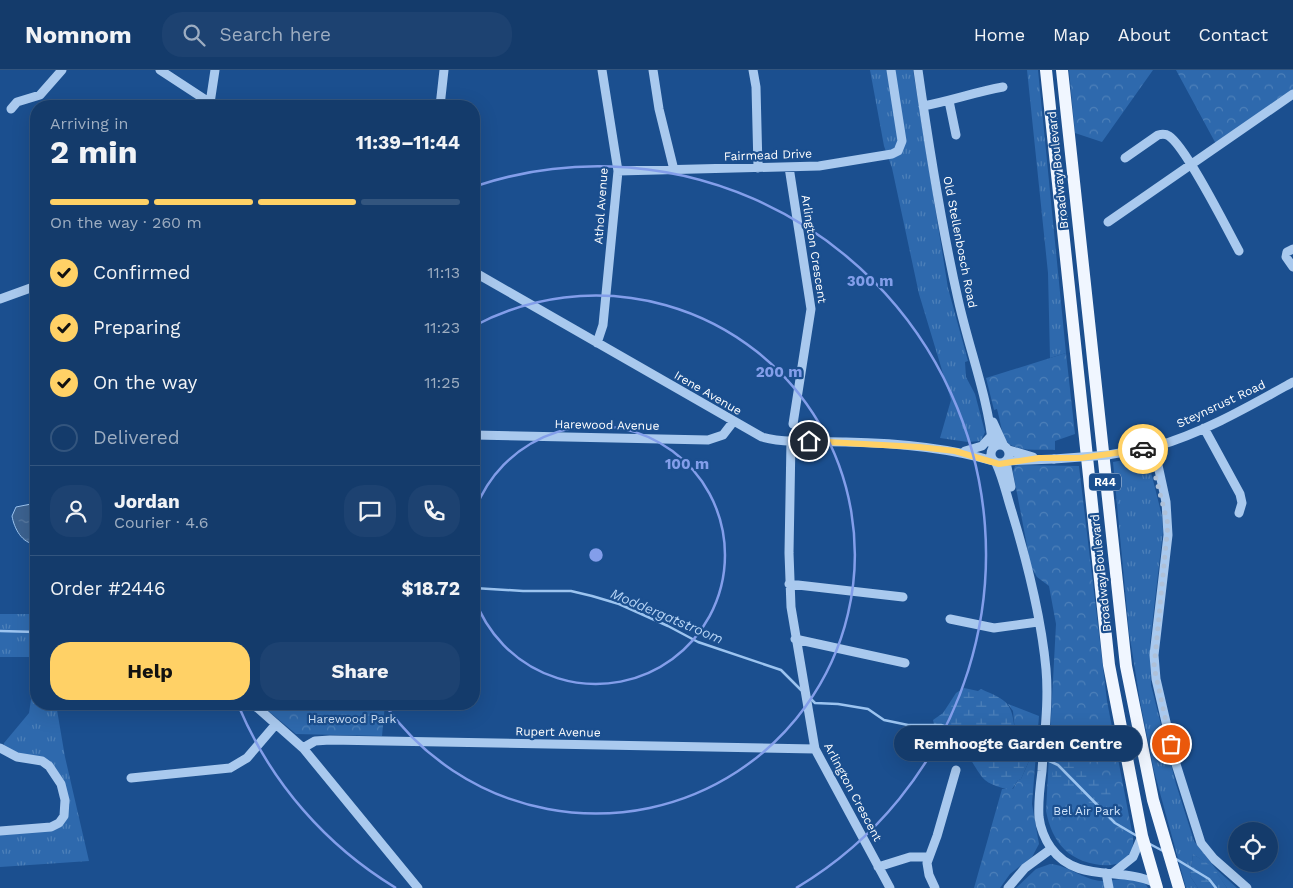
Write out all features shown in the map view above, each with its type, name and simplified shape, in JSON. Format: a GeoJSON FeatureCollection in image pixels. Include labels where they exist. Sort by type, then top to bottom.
{"type":"FeatureCollection","features":[{"type":"Feature","properties":{"kind":"main road","name":"Broadway Boulevard"},"geometry":{"type":"LineString","coordinates":[[1046,70],[1109,665],[1124,755],[1142,836],[1156,886]]}},
{"type":"Feature","properties":{"kind":"main road","name":"Broadway Boulevard"},"geometry":{"type":"LineString","coordinates":[[1062,70],[1126,666],[1153,800],[1179,888]]}},
{"type":"Feature","properties":{"kind":"street"},"geometry":{"type":"LineString","coordinates":[[34,100],[42,99],[62,70]]}},
{"type":"Feature","properties":{"kind":"street"},"geometry":{"type":"LineString","coordinates":[[160,70],[205,100]]}},
{"type":"Feature","properties":{"kind":"street"},"geometry":{"type":"LineString","coordinates":[[213,100],[215,70]]}},
{"type":"Feature","properties":{"kind":"street"},"geometry":{"type":"LineString","coordinates":[[441,100],[444,70]]}},
{"type":"Feature","properties":{"kind":"street","name":"Athol Avenue"},"geometry":{"type":"LineString","coordinates":[[598,344],[603,325],[618,171],[602,70]]}},
{"type":"Feature","properties":{"kind":"street"},"geometry":{"type":"LineString","coordinates":[[653,70],[659,109],[674,170]]}},
{"type":"Feature","properties":{"kind":"street"},"geometry":{"type":"LineString","coordinates":[[754,70],[758,168]]}},
{"type":"Feature","properties":{"kind":"street","name":"Fairmead Drive"},"geometry":{"type":"LineString","coordinates":[[618,171],[789,167],[834,164],[892,154],[901,146],[901,132],[891,70]]}},
{"type":"Feature","properties":{"kind":"street","name":"Old Stellenbosch Road"},"geometry":{"type":"LineString","coordinates":[[918,70],[945,241],[989,415],[993,448],[991,455],[995,462]]}},
{"type":"Feature","properties":{"kind":"street"},"geometry":{"type":"LineString","coordinates":[[923,106],[949,102],[978,92],[1003,87]]}},
{"type":"Feature","properties":{"kind":"street"},"geometry":{"type":"LineString","coordinates":[[1108,222],[1293,94]]}},
{"type":"Feature","properties":{"kind":"street"},"geometry":{"type":"LineString","coordinates":[[11,109],[17,102],[30,100]]}},
{"type":"Feature","properties":{"kind":"street"},"geometry":{"type":"LineString","coordinates":[[949,102],[956,135]]}},
{"type":"Feature","properties":{"kind":"street"},"geometry":{"type":"LineString","coordinates":[[1125,158],[1158,135],[1164,134],[1171,137],[1190,164],[1239,251]]}},
{"type":"Feature","properties":{"kind":"street","name":"Arlington Crescent"},"geometry":{"type":"LineString","coordinates":[[789,167],[812,309],[792,424]]}},
{"type":"Feature","properties":{"kind":"street"},"geometry":{"type":"LineString","coordinates":[[1293,249],[1287,252],[1286,257],[1293,267]]}},
{"type":"Feature","properties":{"kind":"street","name":"Irene Avenue"},"geometry":{"type":"LineString","coordinates":[[480,275],[762,437],[791,441],[875,443],[955,451],[1006,448]]}},
{"type":"Feature","properties":{"kind":"street"},"geometry":{"type":"LineString","coordinates":[[0,299],[30,288]]}},
{"type":"Feature","properties":{"kind":"street","name":"Steynsrust Road"},"geometry":{"type":"LineString","coordinates":[[995,462],[1108,455],[1147,448],[1204,428],[1293,382]]}},
{"type":"Feature","properties":{"kind":"street","name":"Old Stellenbosch Road"},"geometry":{"type":"LineString","coordinates":[[989,415],[1006,448]]}},
{"type":"Feature","properties":{"kind":"street","name":"Harewood Avenue"},"geometry":{"type":"LineString","coordinates":[[480,435],[708,440],[723,435],[733,422]]}},
{"type":"Feature","properties":{"kind":"street"},"geometry":{"type":"LineString","coordinates":[[1204,428],[1240,494],[1242,503],[1239,513]]}},
{"type":"Feature","properties":{"kind":"street"},"geometry":{"type":"LineString","coordinates":[[965,451],[982,446],[992,435]]}},
{"type":"Feature","properties":{"kind":"street","name":"Arlington Crescent"},"geometry":{"type":"LineString","coordinates":[[791,441],[789,584],[795,639],[815,749],[890,888]]}},
{"type":"Feature","properties":{"kind":"street"},"geometry":{"type":"LineString","coordinates":[[1006,448],[1006,461],[1016,512],[1015,522]]}},
{"type":"Feature","properties":{"kind":"street","name":"Steynsrust Road"},"geometry":{"type":"LineString","coordinates":[[1006,448],[1039,458]]}},
{"type":"Feature","properties":{"kind":"street"},"geometry":{"type":"LineString","coordinates":[[1147,448],[1166,502],[1168,535],[1154,655],[1156,678],[1175,761],[1201,842],[1214,859],[1247,888]]}},
{"type":"Feature","properties":{"kind":"street","name":"Irene Avenue"},"geometry":{"type":"LineString","coordinates":[[955,451],[995,462]]}},
{"type":"Feature","properties":{"kind":"street"},"geometry":{"type":"LineString","coordinates":[[978,456],[995,473],[1009,503]]}},
{"type":"Feature","properties":{"kind":"street"},"geometry":{"type":"LineString","coordinates":[[995,462],[1003,478],[1015,522],[1038,622],[1047,694],[1039,817],[1044,834],[1051,849],[1082,870],[1136,875],[1156,886]]}},
{"type":"Feature","properties":{"kind":"street"},"geometry":{"type":"LineString","coordinates":[[789,584],[903,597]]}},
{"type":"Feature","properties":{"kind":"street"},"geometry":{"type":"LineString","coordinates":[[950,619],[994,628],[1038,622]]}},
{"type":"Feature","properties":{"kind":"street"},"geometry":{"type":"LineString","coordinates":[[795,639],[906,663]]}},
{"type":"Feature","properties":{"kind":"street"},"geometry":{"type":"LineString","coordinates":[[260,710],[303,748],[418,888]]}},
{"type":"Feature","properties":{"kind":"street"},"geometry":{"type":"LineString","coordinates":[[131,778],[230,768],[247,758],[276,724]]}},
{"type":"Feature","properties":{"kind":"street","name":"Rupert Avenue"},"geometry":{"type":"LineString","coordinates":[[303,748],[315,741],[330,740],[815,749]]}},
{"type":"Feature","properties":{"kind":"street"},"geometry":{"type":"LineString","coordinates":[[0,748],[17,757],[42,762],[49,766],[61,784],[65,810],[62,820],[51,827],[0,831]]}},
{"type":"Feature","properties":{"kind":"street"},"geometry":{"type":"LineString","coordinates":[[934,888],[927,869],[928,857],[937,836],[956,770]]}},
{"type":"Feature","properties":{"kind":"street"},"geometry":{"type":"LineString","coordinates":[[1110,873],[1133,857],[1142,836]]}},
{"type":"Feature","properties":{"kind":"street"},"geometry":{"type":"LineString","coordinates":[[1008,888],[1025,868],[1051,849]]}},
{"type":"Feature","properties":{"kind":"street"},"geometry":{"type":"LineString","coordinates":[[878,866],[910,856],[928,857]]}},
{"type":"Feature","properties":{"kind":"street"},"geometry":{"type":"LineString","coordinates":[[1109,888],[1110,873]]}},
{"type":"Feature","properties":{"kind":"green space"},"geometry":{"type":"Polygon","coordinates":[[[870,70],[913,70],[948,288],[968,361],[965,362],[966,377],[975,394],[985,432],[981,441],[968,442],[940,438],[951,400],[919,294],[892,168],[884,146],[870,70]]]}},
{"type":"Feature","properties":{"kind":"green space"},"geometry":{"type":"Polygon","coordinates":[[[1027,70],[1038,70],[1066,353],[1050,358],[1048,273],[1027,70]]]}},
{"type":"Feature","properties":{"kind":"green space"},"geometry":{"type":"Polygon","coordinates":[[[1069,70],[1153,70],[1102,142],[1075,133],[1069,70]]]}},
{"type":"Feature","properties":{"kind":"green space"},"geometry":{"type":"Polygon","coordinates":[[[1176,70],[1293,70],[1293,90],[1216,144],[1176,70]]]}},
{"type":"Feature","properties":{"kind":"green space"},"geometry":{"type":"Polygon","coordinates":[[[1066,353],[1075,434],[1055,441],[1055,450],[1021,449],[1015,447],[1006,440],[1003,433],[997,409],[994,410],[986,378],[1066,353]]]}},
{"type":"Feature","properties":{"kind":"green space"},"geometry":{"type":"Polygon","coordinates":[[[1141,455],[1148,460],[1162,516],[1163,531],[1150,643],[1151,685],[1176,784],[1194,841],[1216,869],[1237,888],[1227,888],[1214,869],[1193,854],[1190,876],[1198,888],[1186,888],[1154,771],[1129,632],[1113,462],[1141,455]]]}},
{"type":"Feature","properties":{"kind":"green space","name":"Bel Air Park"},"geometry":{"type":"Polygon","coordinates":[[[1015,466],[1079,466],[1107,701],[1133,837],[1132,850],[1126,858],[1118,863],[1096,864],[1074,856],[1065,850],[1058,841],[1047,817],[1056,624],[1049,586],[1037,577],[1031,567],[1013,472],[1015,466]]]}},
{"type":"Feature","properties":{"kind":"green space"},"geometry":{"type":"Polygon","coordinates":[[[0,614],[30,614],[30,657],[0,657],[0,614]]]}},
{"type":"Feature","properties":{"kind":"green space"},"geometry":{"type":"Polygon","coordinates":[[[964,688],[978,691],[981,689],[1003,700],[1010,708],[1015,732],[1031,744],[1033,752],[1021,779],[1018,780],[1011,791],[985,780],[968,756],[959,752],[940,750],[933,720],[943,713],[956,693],[964,688]]]}},
{"type":"Feature","properties":{"kind":"green space","name":"Bel Air Park"},"geometry":{"type":"Polygon","coordinates":[[[1008,704],[1039,716],[1032,804],[1039,844],[1032,857],[1010,874],[1000,888],[974,888],[1002,789],[1013,789],[1018,780],[1021,779],[1033,752],[1031,744],[1015,732],[1013,711],[1008,704]]]}},
{"type":"Feature","properties":{"kind":"green space"},"geometry":{"type":"Polygon","coordinates":[[[30,706],[30,710],[57,710],[65,757],[89,861],[0,867],[0,831],[57,825],[65,800],[49,766],[3,749],[4,743],[29,713],[30,706]]]}},
{"type":"Feature","properties":{"kind":"green space","name":"Harewood Park"},"geometry":{"type":"Polygon","coordinates":[[[267,710],[384,710],[382,736],[296,734],[267,710]]]}},
{"type":"Feature","properties":{"kind":"green space"},"geometry":{"type":"Polygon","coordinates":[[[1055,752],[1067,752],[1089,771],[1111,783],[1109,789],[1112,799],[1103,814],[1088,809],[1075,801],[1052,780],[1055,752]]]}},
{"type":"Feature","properties":{"kind":"green space"},"geometry":{"type":"Polygon","coordinates":[[[1193,854],[1214,868],[1227,888],[1198,888],[1190,876],[1193,854]]]}},
{"type":"Feature","properties":{"kind":"green space"},"geometry":{"type":"Polygon","coordinates":[[[1050,864],[1063,867],[1095,880],[1139,879],[1148,888],[1016,888],[1036,869],[1050,864]]]}},
{"type":"Feature","properties":{"kind":"water"},"geometry":{"type":"Polygon","coordinates":[[[30,504],[30,542],[23,538],[15,525],[12,516],[16,507],[30,504]]]}},
{"type":"Feature","properties":{"kind":"waterway","name":"Moddergatstroom"},"geometry":{"type":"LineString","coordinates":[[480,588],[571,591],[619,604],[698,642],[781,670],[801,690]]}},
{"type":"Feature","properties":{"kind":"waterway"},"geometry":{"type":"LineString","coordinates":[[0,631],[30,632]]}},
{"type":"Feature","properties":{"kind":"waterway","name":"Moddergatstroom"},"geometry":{"type":"LineString","coordinates":[[809,697],[815,703],[838,704],[868,709],[884,720],[908,725],[941,725],[1017,746],[1038,756]]}},
{"type":"Feature","properties":{"kind":"waterway","name":"Moddergatstroom"},"geometry":{"type":"LineString","coordinates":[[1047,760],[1058,765],[1115,823],[1137,836]]}},
{"type":"Feature","properties":{"kind":"waterway","name":"Moddergatstroom"},"geometry":{"type":"LineString","coordinates":[[1148,843],[1163,851]]}},
{"type":"Feature","properties":{"kind":"waterway","name":"Moddergatstroom"},"geometry":{"type":"LineString","coordinates":[[1176,859],[1209,879],[1216,888]]}},
{"type":"Feature","properties":{"kind":"way so far"},"geometry":{"type":"LineString","coordinates":[[1143,449],[1148,448],[1159,498],[1167,514],[1168,524],[1154,667],[1171,744]]}},
{"type":"Feature","properties":{"kind":"place","name":"Remhoogte Garden Centre"},"geometry":{"type":"Point","coordinates":[1171,744]}},
{"type":"Feature","properties":{"kind":"route"},"geometry":{"type":"LineString","coordinates":[[809,441],[875,443],[955,451],[978,456],[999,464],[1007,461],[1039,458],[1081,458],[1143,449]]}}]}
